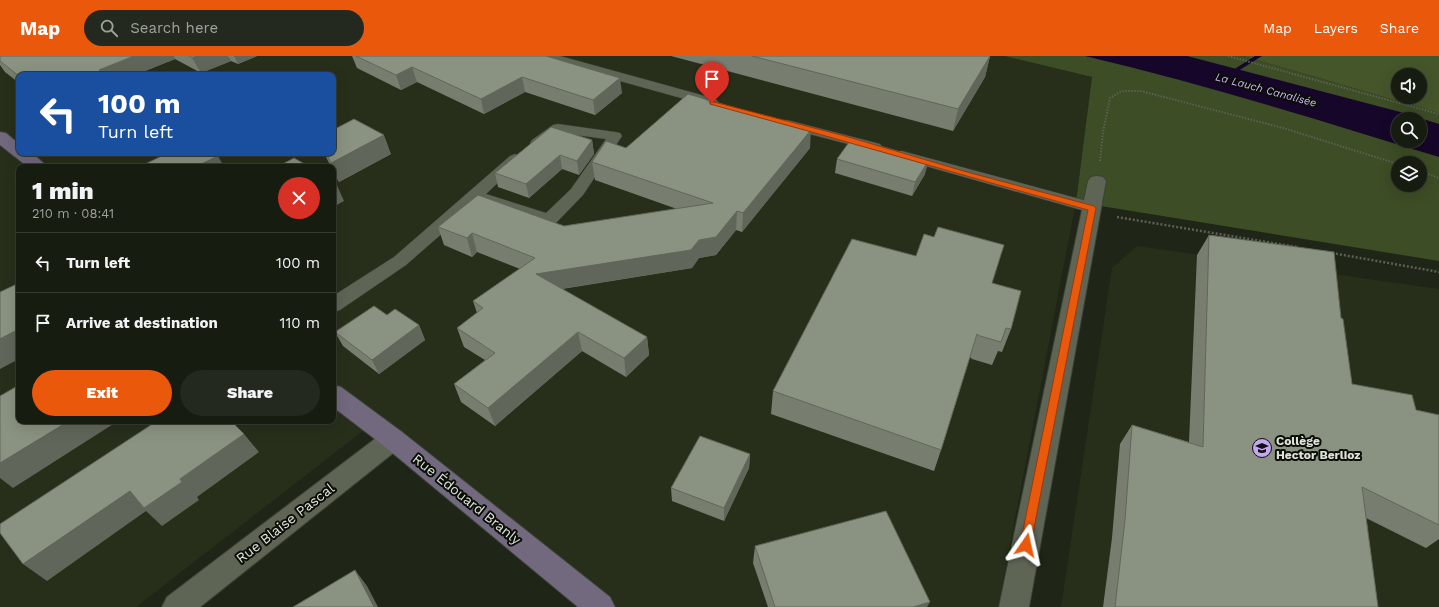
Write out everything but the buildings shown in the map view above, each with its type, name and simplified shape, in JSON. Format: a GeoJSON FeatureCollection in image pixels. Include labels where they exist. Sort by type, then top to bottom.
{"type":"FeatureCollection","features":[{"type":"Feature","properties":{"kind":"street"},"geometry":{"type":"LineString","coordinates":[[0,137],[16,149]]}},
{"type":"Feature","properties":{"kind":"street"},"geometry":{"type":"LineString","coordinates":[[25,156],[35,164]]}},
{"type":"Feature","properties":{"kind":"street"},"geometry":{"type":"LineString","coordinates":[[1014,607],[1097,181]]}},
{"type":"Feature","properties":{"kind":"street","name":"Rue Édouard Branly"},"geometry":{"type":"LineString","coordinates":[[336,396],[393,439],[600,607]]}},
{"type":"Feature","properties":{"kind":"street","name":"Rue Blaise Pascal"},"geometry":{"type":"LineString","coordinates":[[177,607],[393,439]]}},
{"type":"Feature","properties":{"kind":"lane"},"geometry":{"type":"LineString","coordinates":[[546,56],[727,107]]}},
{"type":"Feature","properties":{"kind":"lane"},"geometry":{"type":"LineString","coordinates":[[773,120],[843,138],[1091,212]]}},
{"type":"Feature","properties":{"kind":"lane"},"geometry":{"type":"LineString","coordinates":[[336,303],[400,261],[519,156],[558,128],[615,136],[577,192],[549,220],[475,196]]}},
{"type":"Feature","properties":{"kind":"path"},"geometry":{"type":"LineString","coordinates":[[1228,56],[1439,114]]}},
{"type":"Feature","properties":{"kind":"path"},"geometry":{"type":"LineString","coordinates":[[1097,181],[1103,132],[1110,98],[1122,91],[1141,91],[1165,96],[1283,128],[1391,162]]}},
{"type":"Feature","properties":{"kind":"path"},"geometry":{"type":"LineString","coordinates":[[1427,174],[1439,178]]}},
{"type":"Feature","properties":{"kind":"path"},"geometry":{"type":"LineString","coordinates":[[1091,212],[1302,248]]}},
{"type":"Feature","properties":{"kind":"path"},"geometry":{"type":"LineString","coordinates":[[1332,253],[1439,272]]}},
{"type":"Feature","properties":{"kind":"shaded area"},"geometry":{"type":"Polygon","coordinates":[[[0,56],[1004,56],[1092,77],[1076,202],[998,607],[617,607],[381,417],[136,607],[0,607],[0,56]]]}},
{"type":"Feature","properties":{"kind":"shaded area","name":"Collège Hector Berlioz"},"geometry":{"type":"Polygon","coordinates":[[[1137,246],[1439,289],[1439,607],[1061,607],[1112,268],[1137,246]]]}},
{"type":"Feature","properties":{"kind":"green space"},"geometry":{"type":"Polygon","coordinates":[[[1004,56],[1243,56],[1391,99],[1391,104],[1408,104],[1439,113],[1439,261],[1076,202],[1092,77],[1004,56]]]}},
{"type":"Feature","properties":{"kind":"green space"},"geometry":{"type":"Polygon","coordinates":[[[1243,56],[1439,56],[1439,113],[1408,104],[1427,104],[1427,68],[1391,68],[1391,99],[1243,56]]]}},
{"type":"Feature","properties":{"kind":"water","name":"La Lauch Canalisée"},"geometry":{"type":"Polygon","coordinates":[[[1085,56],[1187,56],[1400,112],[1391,112],[1391,142],[1174,79],[1085,56]]]}},
{"type":"Feature","properties":{"kind":"water","name":"La Lauch Canalisée"},"geometry":{"type":"Polygon","coordinates":[[[1427,120],[1439,124],[1439,157],[1410,148],[1427,148],[1427,120]]]}},
{"type":"Feature","properties":{"kind":"waterway"},"geometry":{"type":"LineString","coordinates":[[1228,75],[1259,56]]}},
{"type":"Feature","properties":{"kind":"place","name":"Collège Hector Berlioz"},"geometry":{"type":"Point","coordinates":[1262,448]}},
{"type":"Feature","properties":{"kind":"route"},"geometry":{"type":"LineString","coordinates":[[712,103],[843,138],[964,174],[1092,208],[1026,545]]}}]}
